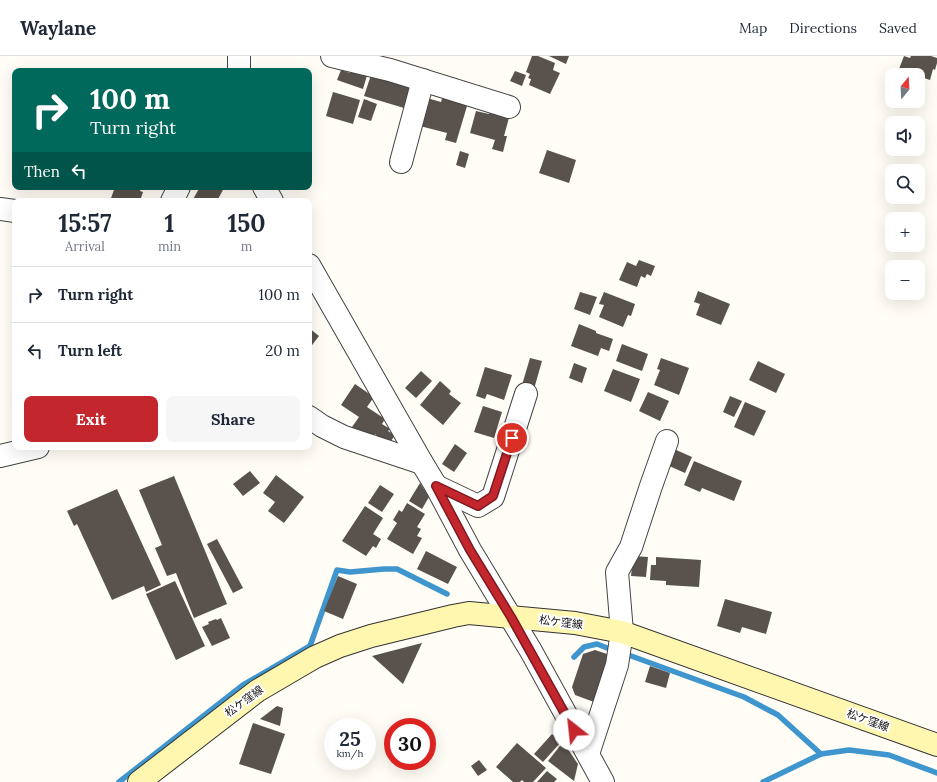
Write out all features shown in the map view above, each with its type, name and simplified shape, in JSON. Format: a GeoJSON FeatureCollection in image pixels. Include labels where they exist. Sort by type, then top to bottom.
{"type":"FeatureCollection","features":[{"type":"Feature","properties":{"kind":"street"},"geometry":{"type":"LineString","coordinates":[[238,68],[239,56]]}},
{"type":"Feature","properties":{"kind":"street"},"geometry":{"type":"LineString","coordinates":[[332,56],[392,63],[423,80],[509,107]]}},
{"type":"Feature","properties":{"kind":"street"},"geometry":{"type":"LineString","coordinates":[[401,162],[423,80]]}},
{"type":"Feature","properties":{"kind":"street"},"geometry":{"type":"LineString","coordinates":[[0,209],[12,211]]}},
{"type":"Feature","properties":{"kind":"street"},"geometry":{"type":"LineString","coordinates":[[312,270],[436,486],[470,550],[511,617],[588,754],[598,780]]}},
{"type":"Feature","properties":{"kind":"street"},"geometry":{"type":"LineString","coordinates":[[436,486],[478,506],[493,496],[526,394]]}},
{"type":"Feature","properties":{"kind":"street"},"geometry":{"type":"LineString","coordinates":[[312,419],[344,437],[422,463]]}},
{"type":"Feature","properties":{"kind":"street"},"geometry":{"type":"LineString","coordinates":[[588,754],[619,649],[617,572],[631,547],[667,442]]}},
{"type":"Feature","properties":{"kind":"street"},"geometry":{"type":"LineString","coordinates":[[0,456],[25,450]]}},
{"type":"Feature","properties":{"kind":"street","name":"松ケ窪線"},"geometry":{"type":"LineString","coordinates":[[139,782],[257,691],[315,657],[340,646],[371,636],[469,613],[575,623],[619,649],[937,744]]}},
{"type":"Feature","properties":{"kind":"building"},"geometry":{"type":"Polygon","coordinates":[[[532,56],[538,56],[555,63],[553,70],[560,73],[550,94],[529,85],[531,79],[528,78],[530,74],[526,72],[532,56]]]}},
{"type":"Feature","properties":{"kind":"building"},"geometry":{"type":"Polygon","coordinates":[[[549,56],[569,56],[566,64],[549,56]]]}},
{"type":"Feature","properties":{"kind":"building"},"geometry":{"type":"Polygon","coordinates":[[[904,56],[910,58],[911,56],[931,56],[937,58],[935,70],[933,69],[930,80],[925,78],[925,68],[899,68],[904,56]]]}},
{"type":"Feature","properties":{"kind":"building"},"geometry":{"type":"Polygon","coordinates":[[[352,67],[368,72],[363,89],[337,80],[341,70],[350,73],[352,67]]]}},
{"type":"Feature","properties":{"kind":"building"},"geometry":{"type":"Polygon","coordinates":[[[515,71],[526,75],[522,86],[510,81],[515,71]]]}},
{"type":"Feature","properties":{"kind":"building"},"geometry":{"type":"Polygon","coordinates":[[[371,75],[411,87],[404,108],[364,96],[371,75]]]}},
{"type":"Feature","properties":{"kind":"building"},"geometry":{"type":"Polygon","coordinates":[[[333,92],[360,100],[353,124],[326,116],[333,92]]]}},
{"type":"Feature","properties":{"kind":"building"},"geometry":{"type":"Polygon","coordinates":[[[444,92],[463,98],[467,106],[456,143],[445,140],[447,133],[420,126],[427,98],[441,102],[444,92]]]}},
{"type":"Feature","properties":{"kind":"building"},"geometry":{"type":"Polygon","coordinates":[[[364,99],[377,104],[371,121],[358,117],[364,99]]]}},
{"type":"Feature","properties":{"kind":"building"},"geometry":{"type":"Polygon","coordinates":[[[490,108],[510,114],[504,136],[507,136],[503,152],[492,149],[495,140],[470,133],[476,111],[489,114],[490,108]]]}},
{"type":"Feature","properties":{"kind":"building"},"geometry":{"type":"Polygon","coordinates":[[[547,150],[576,160],[569,183],[539,173],[547,150]]]}},
{"type":"Feature","properties":{"kind":"building"},"geometry":{"type":"Polygon","coordinates":[[[460,151],[469,154],[465,168],[456,165],[460,151]]]}},
{"type":"Feature","properties":{"kind":"building"},"geometry":{"type":"Polygon","coordinates":[[[114,190],[140,190],[143,192],[141,198],[111,198],[114,190]]]}},
{"type":"Feature","properties":{"kind":"building"},"geometry":{"type":"Polygon","coordinates":[[[198,190],[223,190],[219,198],[194,198],[198,190]]]}},
{"type":"Feature","properties":{"kind":"building"},"geometry":{"type":"Polygon","coordinates":[[[639,260],[655,266],[651,276],[647,274],[645,278],[641,276],[637,287],[619,280],[627,262],[636,266],[639,260]]]}},
{"type":"Feature","properties":{"kind":"building"},"geometry":{"type":"Polygon","coordinates":[[[698,291],[730,304],[721,325],[696,315],[700,304],[694,302],[698,291]]]}},
{"type":"Feature","properties":{"kind":"building"},"geometry":{"type":"Polygon","coordinates":[[[580,292],[597,297],[590,315],[574,309],[580,292]]]}},
{"type":"Feature","properties":{"kind":"building"},"geometry":{"type":"Polygon","coordinates":[[[604,292],[635,304],[631,316],[628,315],[623,327],[599,317],[604,305],[599,304],[604,292]]]}},
{"type":"Feature","properties":{"kind":"building"},"geometry":{"type":"Polygon","coordinates":[[[579,324],[596,331],[596,333],[613,339],[609,351],[601,348],[598,356],[571,346],[579,324]]]}},
{"type":"Feature","properties":{"kind":"building"},"geometry":{"type":"Polygon","coordinates":[[[312,330],[319,336],[312,345],[312,330]]]}},
{"type":"Feature","properties":{"kind":"building"},"geometry":{"type":"Polygon","coordinates":[[[622,344],[648,354],[642,371],[616,361],[622,344]]]}},
{"type":"Feature","properties":{"kind":"building"},"geometry":{"type":"Polygon","coordinates":[[[530,358],[542,361],[534,389],[522,385],[530,358]]]}},
{"type":"Feature","properties":{"kind":"building"},"geometry":{"type":"Polygon","coordinates":[[[661,358],[689,368],[679,395],[654,385],[660,370],[657,369],[661,358]]]}},
{"type":"Feature","properties":{"kind":"building"},"geometry":{"type":"Polygon","coordinates":[[[758,361],[785,374],[776,393],[749,380],[758,361]]]}},
{"type":"Feature","properties":{"kind":"building"},"geometry":{"type":"Polygon","coordinates":[[[574,363],[587,368],[582,383],[569,378],[574,363]]]}},
{"type":"Feature","properties":{"kind":"building"},"geometry":{"type":"Polygon","coordinates":[[[485,367],[512,375],[504,400],[487,394],[485,399],[476,396],[485,367]]]}},
{"type":"Feature","properties":{"kind":"building"},"geometry":{"type":"Polygon","coordinates":[[[613,369],[640,379],[631,402],[604,391],[613,369]]]}},
{"type":"Feature","properties":{"kind":"building"},"geometry":{"type":"Polygon","coordinates":[[[421,371],[432,381],[416,398],[405,388],[421,371]]]}},
{"type":"Feature","properties":{"kind":"building"},"geometry":{"type":"Polygon","coordinates":[[[440,381],[451,391],[449,394],[461,403],[443,425],[420,405],[440,381]]]}},
{"type":"Feature","properties":{"kind":"building"},"geometry":{"type":"Polygon","coordinates":[[[355,384],[374,397],[367,407],[385,419],[382,424],[390,429],[388,431],[395,435],[389,444],[375,434],[371,440],[352,427],[359,417],[341,405],[355,384]]]}},
{"type":"Feature","properties":{"kind":"building"},"geometry":{"type":"Polygon","coordinates":[[[648,392],[669,401],[660,421],[639,411],[648,392]]]}},
{"type":"Feature","properties":{"kind":"building"},"geometry":{"type":"Polygon","coordinates":[[[730,396],[742,401],[734,417],[723,412],[730,396]]]}},
{"type":"Feature","properties":{"kind":"building"},"geometry":{"type":"Polygon","coordinates":[[[745,402],[766,411],[754,436],[734,427],[745,402]]]}},
{"type":"Feature","properties":{"kind":"building"},"geometry":{"type":"Polygon","coordinates":[[[483,406],[502,412],[494,438],[474,432],[483,406]]]}},
{"type":"Feature","properties":{"kind":"building"},"geometry":{"type":"Polygon","coordinates":[[[455,444],[467,453],[454,472],[442,464],[455,444]]]}},
{"type":"Feature","properties":{"kind":"building"},"geometry":{"type":"Polygon","coordinates":[[[674,449],[692,457],[685,473],[667,465],[674,449]]]}},
{"type":"Feature","properties":{"kind":"building"},"geometry":{"type":"Polygon","coordinates":[[[694,461],[742,481],[734,501],[702,488],[700,492],[684,485],[694,461]]]}},
{"type":"Feature","properties":{"kind":"building"},"geometry":{"type":"Polygon","coordinates":[[[250,471],[260,483],[243,496],[233,484],[250,471]]]}},
{"type":"Feature","properties":{"kind":"building"},"geometry":{"type":"Polygon","coordinates":[[[276,475],[304,497],[284,523],[268,511],[275,502],[263,493],[276,475]]]}},
{"type":"Feature","properties":{"kind":"building"},"geometry":{"type":"Polygon","coordinates":[[[174,476],[227,604],[194,618],[176,573],[167,576],[155,548],[162,545],[139,490],[174,476]]]}},
{"type":"Feature","properties":{"kind":"building"},"geometry":{"type":"Polygon","coordinates":[[[420,483],[429,497],[422,509],[409,501],[420,483]]]}},
{"type":"Feature","properties":{"kind":"building"},"geometry":{"type":"Polygon","coordinates":[[[380,485],[394,494],[382,512],[368,503],[380,485]]]}},
{"type":"Feature","properties":{"kind":"building"},"geometry":{"type":"Polygon","coordinates":[[[117,489],[161,585],[146,592],[144,586],[112,600],[77,524],[74,526],[67,511],[117,489]]]}},
{"type":"Feature","properties":{"kind":"building"},"geometry":{"type":"Polygon","coordinates":[[[407,503],[425,514],[417,527],[421,529],[417,536],[422,538],[413,554],[387,539],[397,523],[393,520],[399,510],[402,512],[407,503]]]}},
{"type":"Feature","properties":{"kind":"building"},"geometry":{"type":"Polygon","coordinates":[[[365,506],[383,518],[373,534],[381,539],[376,548],[373,546],[366,556],[342,541],[365,506]]]}},
{"type":"Feature","properties":{"kind":"building"},"geometry":{"type":"Polygon","coordinates":[[[217,539],[243,588],[233,593],[207,544],[217,539]]]}},
{"type":"Feature","properties":{"kind":"building"},"geometry":{"type":"Polygon","coordinates":[[[426,551],[457,567],[448,584],[417,569],[426,551]]]}},
{"type":"Feature","properties":{"kind":"building"},"geometry":{"type":"Polygon","coordinates":[[[633,556],[648,557],[646,577],[631,576],[633,556]]]}},
{"type":"Feature","properties":{"kind":"building"},"geometry":{"type":"Polygon","coordinates":[[[656,557],[701,560],[699,587],[666,585],[666,581],[650,580],[651,565],[656,565],[656,557]]]}},
{"type":"Feature","properties":{"kind":"building"},"geometry":{"type":"Polygon","coordinates":[[[338,576],[357,584],[343,619],[324,611],[338,576]]]}},
{"type":"Feature","properties":{"kind":"building"},"geometry":{"type":"Polygon","coordinates":[[[175,581],[205,646],[176,660],[146,594],[175,581]]]}},
{"type":"Feature","properties":{"kind":"building"},"geometry":{"type":"Polygon","coordinates":[[[725,599],[772,612],[766,634],[742,627],[740,633],[717,626],[725,599]]]}},
{"type":"Feature","properties":{"kind":"building"},"geometry":{"type":"Polygon","coordinates":[[[221,618],[230,638],[212,646],[202,627],[209,624],[208,622],[221,618]]]}},
{"type":"Feature","properties":{"kind":"building"},"geometry":{"type":"Polygon","coordinates":[[[422,643],[403,684],[372,656],[422,643]]]}},
{"type":"Feature","properties":{"kind":"building"},"geometry":{"type":"Polygon","coordinates":[[[595,650],[610,655],[594,702],[575,695],[572,687],[583,654],[595,650]]]}},
{"type":"Feature","properties":{"kind":"building"},"geometry":{"type":"Polygon","coordinates":[[[650,666],[670,673],[666,688],[645,682],[650,666]]]}},
{"type":"Feature","properties":{"kind":"building"},"geometry":{"type":"Polygon","coordinates":[[[277,706],[283,708],[280,726],[260,719],[277,706]]]}},
{"type":"Feature","properties":{"kind":"building"},"geometry":{"type":"Polygon","coordinates":[[[253,723],[285,734],[271,774],[239,764],[253,723]]]}},
{"type":"Feature","properties":{"kind":"building"},"geometry":{"type":"Polygon","coordinates":[[[552,734],[561,742],[543,762],[534,754],[552,734]]]}},
{"type":"Feature","properties":{"kind":"building"},"geometry":{"type":"Polygon","coordinates":[[[563,742],[578,764],[574,781],[548,761],[563,742]]]}},
{"type":"Feature","properties":{"kind":"building"},"geometry":{"type":"Polygon","coordinates":[[[517,743],[546,768],[533,782],[524,782],[522,780],[520,782],[513,782],[496,767],[517,743]]]}},
{"type":"Feature","properties":{"kind":"building"},"geometry":{"type":"Polygon","coordinates":[[[479,760],[487,770],[478,776],[471,766],[479,760]]]}},
{"type":"Feature","properties":{"kind":"building"},"geometry":{"type":"Polygon","coordinates":[[[547,771],[557,779],[554,782],[537,782],[547,771]]]}},
{"type":"Feature","properties":{"kind":"waterway"},"geometry":{"type":"LineString","coordinates":[[119,782],[243,685],[310,646],[337,570],[350,572],[397,569],[447,594]]}},
{"type":"Feature","properties":{"kind":"waterway"},"geometry":{"type":"LineString","coordinates":[[574,657],[584,647],[597,644],[615,651]]}},
{"type":"Feature","properties":{"kind":"waterway"},"geometry":{"type":"LineString","coordinates":[[623,653],[744,697],[778,715],[821,754]]}},
{"type":"Feature","properties":{"kind":"waterway"},"geometry":{"type":"LineString","coordinates":[[763,782],[821,754],[849,750],[889,755],[937,773]]}},
{"type":"Feature","properties":{"kind":"route"},"geometry":{"type":"LineString","coordinates":[[512,438],[493,496],[478,506],[436,486],[470,550],[531,651],[574,730]]}}]}
